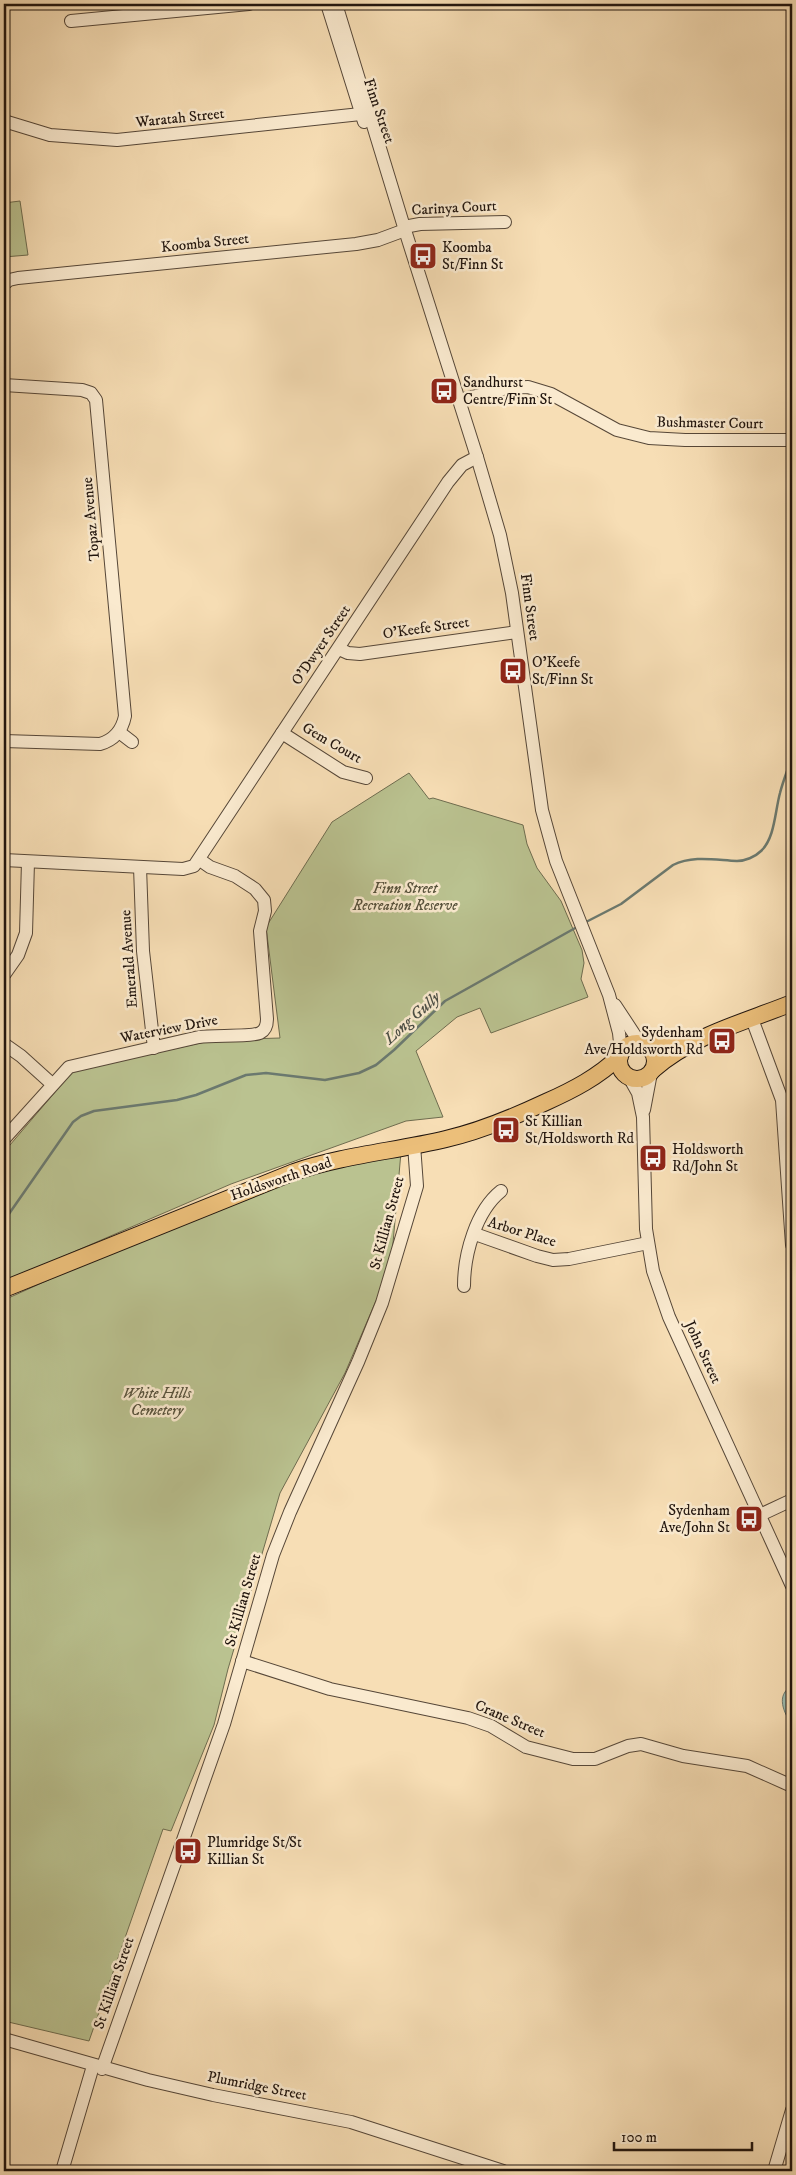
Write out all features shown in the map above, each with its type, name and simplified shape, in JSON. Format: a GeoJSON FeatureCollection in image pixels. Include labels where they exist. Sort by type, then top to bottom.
{"type":"FeatureCollection","features":[{"type":"Feature","properties":{"kind":"main road"},"geometry":{"type":"LineString","coordinates":[[702,1038],[674,1043],[629,1045],[620,1054],[620,1067],[628,1077],[641,1079],[681,1049],[702,1038],[792,1003]]}},
{"type":"Feature","properties":{"kind":"main road"},"geometry":{"type":"LineString","coordinates":[[643,1044],[654,1053],[655,1064],[652,1071]]}},
{"type":"Feature","properties":{"kind":"main road","name":"Holdsworth Road"},"geometry":{"type":"LineString","coordinates":[[565,1094],[601,1073],[620,1054]]}},
{"type":"Feature","properties":{"kind":"main road","name":"Holdsworth Road"},"geometry":{"type":"LineString","coordinates":[[4,1290],[282,1176],[339,1158],[446,1139],[483,1128],[565,1094],[598,1083],[628,1077]]}},
{"type":"Feature","properties":{"kind":"street"},"geometry":{"type":"LineString","coordinates":[[71,22],[249,4]]}},
{"type":"Feature","properties":{"kind":"street","name":"Finn Street"},"geometry":{"type":"LineString","coordinates":[[327,4],[366,114],[477,457],[506,561],[542,810],[553,852],[609,994],[619,1033],[620,1054]]}},
{"type":"Feature","properties":{"kind":"street","name":"Finn Street"},"geometry":{"type":"LineString","coordinates":[[336,4],[366,114]]}},
{"type":"Feature","properties":{"kind":"street","name":"Waratah Street"},"geometry":{"type":"LineString","coordinates":[[4,121],[50,135],[117,140],[366,114]]}},
{"type":"Feature","properties":{"kind":"street","name":"Carinya Court"},"geometry":{"type":"LineString","coordinates":[[404,229],[420,224],[505,222]]}},
{"type":"Feature","properties":{"kind":"street","name":"Koomba Street"},"geometry":{"type":"LineString","coordinates":[[5,283],[18,278],[356,244],[378,240],[404,229]]}},
{"type":"Feature","properties":{"kind":"street","name":"Topaz Avenue"},"geometry":{"type":"LineString","coordinates":[[4,385],[82,390],[91,393],[96,400],[125,710],[124,722],[119,732]]}},
{"type":"Feature","properties":{"kind":"street","name":"Bushmaster Court"},"geometry":{"type":"LineString","coordinates":[[460,400],[507,388],[528,387],[551,394],[617,430],[649,438],[792,440]]}},
{"type":"Feature","properties":{"kind":"street","name":"O'Dwyer Street"},"geometry":{"type":"LineString","coordinates":[[200,860],[450,479],[462,465],[477,457]]}},
{"type":"Feature","properties":{"kind":"street","name":"O'Keefe Street"},"geometry":{"type":"LineString","coordinates":[[339,649],[348,654],[360,654],[517,632]]}},
{"type":"Feature","properties":{"kind":"street"},"geometry":{"type":"LineString","coordinates":[[4,741],[95,745],[106,743],[119,732],[132,742]]}},
{"type":"Feature","properties":{"kind":"street","name":"Gem Court"},"geometry":{"type":"LineString","coordinates":[[282,733],[343,772],[366,778]]}},
{"type":"Feature","properties":{"kind":"street"},"geometry":{"type":"LineString","coordinates":[[4,860],[185,869],[194,866],[200,860]]}},
{"type":"Feature","properties":{"kind":"street","name":"Waterview Drive"},"geometry":{"type":"LineString","coordinates":[[4,1139],[66,1069],[73,1066],[213,1035],[256,1034],[263,1031],[267,1022],[260,931],[265,911],[264,900],[255,889],[235,876],[210,868],[200,860]]}},
{"type":"Feature","properties":{"kind":"street"},"geometry":{"type":"LineString","coordinates":[[4,975],[18,955],[25,938],[28,862]]}},
{"type":"Feature","properties":{"kind":"street","name":"Emerald Avenue"},"geometry":{"type":"LineString","coordinates":[[140,867],[143,952],[154,1048]]}},
{"type":"Feature","properties":{"kind":"street","name":"Finn Street"},"geometry":{"type":"LineString","coordinates":[[609,994],[643,1044]]}},
{"type":"Feature","properties":{"kind":"street"},"geometry":{"type":"LineString","coordinates":[[752,1019],[782,1100],[792,1246]]}},
{"type":"Feature","properties":{"kind":"street"},"geometry":{"type":"LineString","coordinates":[[4,1044],[21,1056],[52,1084]]}},
{"type":"Feature","properties":{"kind":"street","name":"John Street"},"geometry":{"type":"LineString","coordinates":[[652,1071],[643,1117],[643,1173],[648,1243],[653,1271],[669,1317],[792,1586]]}},
{"type":"Feature","properties":{"kind":"street","name":"John Street"},"geometry":{"type":"LineString","coordinates":[[628,1077],[638,1093],[643,1117]]}},
{"type":"Feature","properties":{"kind":"street","name":"St Killian Street"},"geometry":{"type":"LineString","coordinates":[[62,2171],[98,2067],[216,1745],[281,1534],[358,1362],[396,1259],[417,1186],[414,1145]]}},
{"type":"Feature","properties":{"kind":"street","name":"Arbor Place"},"geometry":{"type":"LineString","coordinates":[[464,1286],[466,1258],[485,1208],[501,1190]]}},
{"type":"Feature","properties":{"kind":"street","name":"Arbor Place"},"geometry":{"type":"LineString","coordinates":[[475,1234],[553,1260],[569,1259],[648,1243]]}},
{"type":"Feature","properties":{"kind":"street"},"geometry":{"type":"LineString","coordinates":[[760,1514],[792,1500]]}},
{"type":"Feature","properties":{"kind":"street","name":"Crane Street"},"geometry":{"type":"LineString","coordinates":[[242,1661],[330,1689],[468,1718],[490,1726],[526,1746],[573,1759],[595,1759],[628,1746],[641,1744],[683,1756],[748,1766],[792,1786]]}},
{"type":"Feature","properties":{"kind":"street","name":"Plumridge Street"},"geometry":{"type":"LineString","coordinates":[[4,2040],[98,2067],[213,2095],[351,2122],[502,2171]]}},
{"type":"Feature","properties":{"kind":"street"},"geometry":{"type":"LineString","coordinates":[[774,2171],[792,2110]]}},
{"type":"Feature","properties":{"kind":"green space"},"geometry":{"type":"Polygon","coordinates":[[[20,201],[28,255],[4,257],[4,203],[20,201]]]}},
{"type":"Feature","properties":{"kind":"green space","name":"Finn Street Recreation Reserve"},"geometry":{"type":"Polygon","coordinates":[[[409,773],[429,799],[433,798],[523,825],[527,844],[537,868],[561,901],[582,950],[584,963],[581,979],[588,997],[491,1033],[480,1008],[457,1017],[416,1051],[443,1117],[406,1121],[231,1184],[4,1282],[4,1152],[73,1071],[214,1040],[280,1038],[266,927],[332,822],[409,773]]]}},
{"type":"Feature","properties":{"kind":"green space","name":"White Hills Cemetery"},"geometry":{"type":"Polygon","coordinates":[[[401,1152],[391,1266],[345,1373],[280,1493],[228,1669],[214,1725],[171,1831],[163,1829],[89,2041],[4,2021],[4,1300],[57,1276],[313,1170],[401,1152]]]}},
{"type":"Feature","properties":{"kind":"shaded area"},"geometry":{"type":"Polygon","coordinates":[[[792,1686],[792,1725],[784,1710],[782,1699],[787,1690],[792,1686]]]}},
{"type":"Feature","properties":{"kind":"waterway","name":"Long Gully"},"geometry":{"type":"LineString","coordinates":[[584,923],[621,904],[673,865],[688,860],[704,859],[740,861],[759,853],[766,846],[772,832],[781,788],[792,757]]}},
{"type":"Feature","properties":{"kind":"waterway","name":"Long Gully"},"geometry":{"type":"LineString","coordinates":[[4,1221],[73,1122],[81,1116],[94,1111],[177,1100],[196,1095],[246,1075],[266,1073],[325,1080],[359,1073],[376,1065],[394,1050],[445,1001],[577,927]]}},
{"type":"Feature","properties":{"kind":"place","name":"Koomba St/Finn St"},"geometry":{"type":"Point","coordinates":[423,256]}},
{"type":"Feature","properties":{"kind":"place","name":"Sandhurst Centre/Finn St"},"geometry":{"type":"Point","coordinates":[444,391]}},
{"type":"Feature","properties":{"kind":"place","name":"O'Keefe St/Finn St"},"geometry":{"type":"Point","coordinates":[513,671]}},
{"type":"Feature","properties":{"kind":"place","name":"Sydenham Ave/Holdsworth Rd"},"geometry":{"type":"Point","coordinates":[722,1041]}},
{"type":"Feature","properties":{"kind":"place","name":"St Killian St/Holdsworth Rd"},"geometry":{"type":"Point","coordinates":[506,1130]}},
{"type":"Feature","properties":{"kind":"place","name":"Holdsworth Rd/John St"},"geometry":{"type":"Point","coordinates":[653,1158]}},
{"type":"Feature","properties":{"kind":"place","name":"Sydenham Ave/John St"},"geometry":{"type":"Point","coordinates":[749,1519]}},
{"type":"Feature","properties":{"kind":"place","name":"Plumridge St/St Killian St"},"geometry":{"type":"Point","coordinates":[188,1851]}}]}
